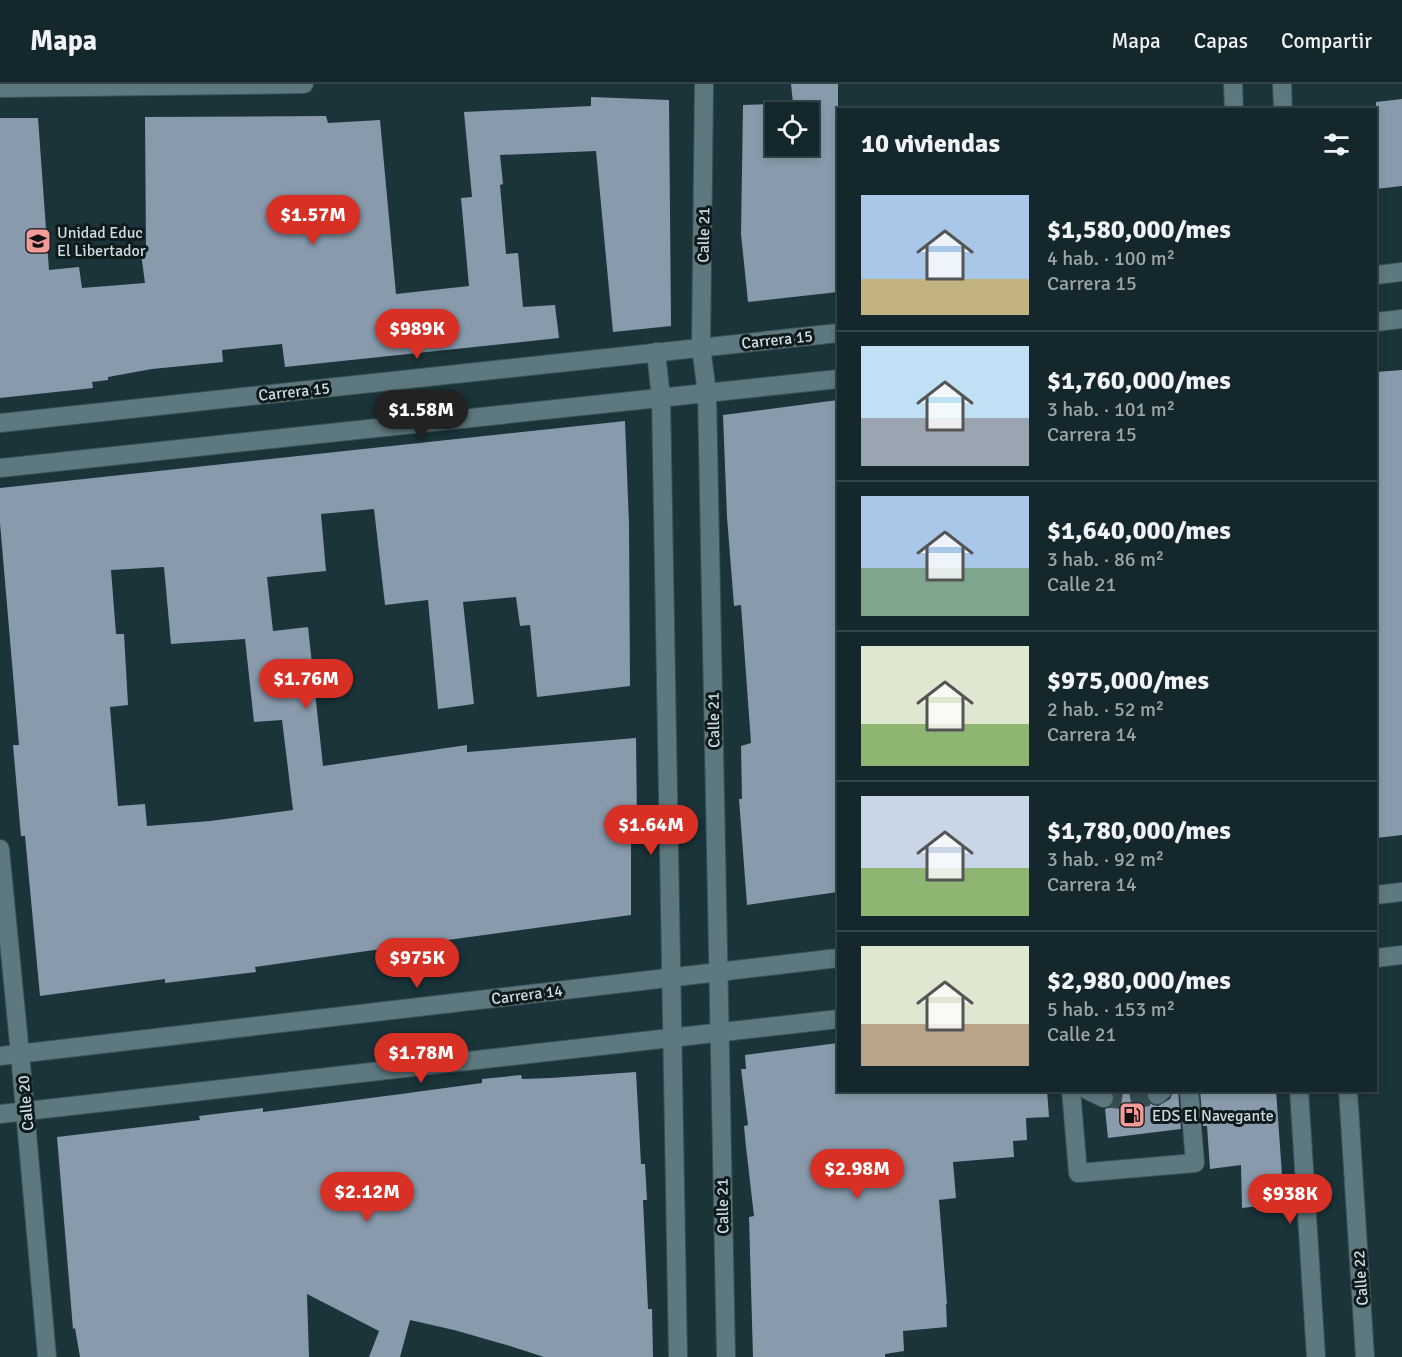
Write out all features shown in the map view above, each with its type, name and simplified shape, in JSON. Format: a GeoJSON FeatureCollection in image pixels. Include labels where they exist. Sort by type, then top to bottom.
{"type":"FeatureCollection","features":[{"type":"Feature","properties":{"kind":"street"},"geometry":{"type":"LineString","coordinates":[[0,88],[304,84]]}},
{"type":"Feature","properties":{"kind":"street","name":"Calle 21"},"geometry":{"type":"LineString","coordinates":[[704,84],[701,347],[707,393],[726,1357]]}},
{"type":"Feature","properties":{"kind":"street"},"geometry":{"type":"LineString","coordinates":[[1233,84],[1234,108]]}},
{"type":"Feature","properties":{"kind":"street"},"geometry":{"type":"LineString","coordinates":[[1282,84],[1283,108]]}},
{"type":"Feature","properties":{"kind":"street"},"geometry":{"type":"LineString","coordinates":[[1377,275],[1402,272]]}},
{"type":"Feature","properties":{"kind":"street"},"geometry":{"type":"LineString","coordinates":[[1377,322],[1402,319]]}},
{"type":"Feature","properties":{"kind":"street","name":"Carrera 15"},"geometry":{"type":"LineString","coordinates":[[0,423],[837,333]]}},
{"type":"Feature","properties":{"kind":"street"},"geometry":{"type":"LineString","coordinates":[[656,352],[661,398],[678,1357]]}},
{"type":"Feature","properties":{"kind":"street"},"geometry":{"type":"LineString","coordinates":[[0,468],[837,379]]}},
{"type":"Feature","properties":{"kind":"street","name":"Calle 20"},"geometry":{"type":"LineString","coordinates":[[0,849],[47,1357]]}},
{"type":"Feature","properties":{"kind":"street"},"geometry":{"type":"LineString","coordinates":[[1377,895],[1402,892]]}},
{"type":"Feature","properties":{"kind":"street"},"geometry":{"type":"LineString","coordinates":[[1377,958],[1402,955]]}},
{"type":"Feature","properties":{"kind":"street","name":"Carrera 14"},"geometry":{"type":"LineString","coordinates":[[0,1056],[837,958]]}},
{"type":"Feature","properties":{"kind":"street"},"geometry":{"type":"LineString","coordinates":[[0,1114],[837,1019]]}},
{"type":"Feature","properties":{"kind":"street"},"geometry":{"type":"LineString","coordinates":[[1071,1092],[1078,1173],[1195,1163],[1188,1092]]}},
{"type":"Feature","properties":{"kind":"street"},"geometry":{"type":"LineString","coordinates":[[1299,1092],[1316,1357]]}},
{"type":"Feature","properties":{"kind":"street","name":"Calle 22"},"geometry":{"type":"LineString","coordinates":[[1348,1092],[1365,1357]]}},
{"type":"Feature","properties":{"kind":"building"},"geometry":{"type":"Polygon","coordinates":[[[791,84],[838,84],[837,292],[748,302],[741,234],[743,105],[765,104],[765,156],[819,156],[819,102],[793,102],[791,84]]]}},
{"type":"Feature","properties":{"kind":"building"},"geometry":{"type":"Polygon","coordinates":[[[591,97],[669,100],[671,326],[613,332],[596,151],[500,155],[503,184],[500,185],[506,254],[518,253],[523,307],[555,305],[559,338],[285,367],[282,344],[222,350],[223,362],[152,369],[108,377],[108,380],[92,382],[93,388],[0,398],[0,118],[38,118],[49,270],[79,267],[82,288],[145,283],[140,246],[146,246],[145,117],[326,116],[328,123],[380,120],[396,294],[469,286],[461,198],[472,197],[464,112],[591,106],[591,97]]]}},
{"type":"Feature","properties":{"kind":"building"},"geometry":{"type":"Polygon","coordinates":[[[1402,99],[1402,186],[1377,189],[1376,102],[1402,99]]]}},
{"type":"Feature","properties":{"kind":"building"},"geometry":{"type":"Polygon","coordinates":[[[1402,370],[1402,835],[1377,838],[1377,372],[1402,370]]]}},
{"type":"Feature","properties":{"kind":"building"},"geometry":{"type":"Polygon","coordinates":[[[837,400],[837,892],[747,905],[739,799],[742,799],[741,746],[751,743],[741,605],[734,606],[727,517],[723,415],[837,400]]]}},
{"type":"Feature","properties":{"kind":"building"},"geometry":{"type":"Polygon","coordinates":[[[625,421],[629,524],[630,686],[537,697],[530,625],[520,626],[516,597],[463,602],[474,704],[438,709],[428,600],[385,605],[374,509],[321,514],[326,571],[267,577],[273,631],[308,627],[323,766],[467,745],[467,752],[636,738],[637,820],[631,821],[631,915],[418,944],[418,948],[389,952],[388,948],[255,967],[256,972],[165,983],[165,979],[40,996],[25,836],[21,836],[13,745],[19,745],[0,523],[0,488],[625,421]],[[164,567],[111,570],[116,634],[124,634],[128,705],[110,707],[118,806],[145,804],[147,826],[210,821],[293,810],[282,720],[254,722],[245,639],[171,644],[164,567]]]}},
{"type":"Feature","properties":{"kind":"building"},"geometry":{"type":"Polygon","coordinates":[[[837,1043],[837,1092],[1047,1092],[1049,1117],[1026,1118],[1027,1140],[1013,1141],[1014,1157],[953,1162],[956,1198],[939,1200],[947,1327],[903,1331],[904,1351],[885,1354],[885,1357],[753,1357],[749,1217],[754,1216],[744,1126],[748,1125],[741,1069],[746,1069],[745,1055],[837,1043]]]}},
{"type":"Feature","properties":{"kind":"building"},"geometry":{"type":"Polygon","coordinates":[[[636,1072],[641,1164],[645,1164],[647,1200],[643,1200],[648,1309],[652,1309],[653,1357],[544,1357],[454,1330],[410,1320],[400,1357],[369,1357],[379,1331],[307,1294],[309,1357],[80,1357],[75,1328],[73,1329],[57,1137],[200,1120],[199,1116],[263,1108],[263,1112],[482,1083],[482,1079],[521,1075],[522,1079],[636,1072]]]}},
{"type":"Feature","properties":{"kind":"building","name":"EDS El Navegante"},"geometry":{"type":"Polygon","coordinates":[[[1113,1092],[1147,1092],[1148,1102],[1158,1106],[1170,1099],[1173,1092],[1178,1092],[1181,1129],[1108,1138],[1105,1109],[1111,1107],[1115,1096],[1113,1092]]]}},
{"type":"Feature","properties":{"kind":"building"},"geometry":{"type":"Polygon","coordinates":[[[1200,1092],[1276,1092],[1284,1203],[1242,1208],[1241,1165],[1210,1169],[1207,1126],[1203,1126],[1200,1092]]]}},
{"type":"Feature","properties":{"kind":"tunnel"},"geometry":{"type":"LineString","coordinates":[[1104,1098],[1129,1101],[1157,1095]]}},
{"type":"Feature","properties":{"kind":"place","name":"Unidad Educ El Libertador"},"geometry":{"type":"Point","coordinates":[38,241]}},
{"type":"Feature","properties":{"kind":"place","name":"EDS El Navegante"},"geometry":{"type":"Point","coordinates":[1132,1115]}}]}
